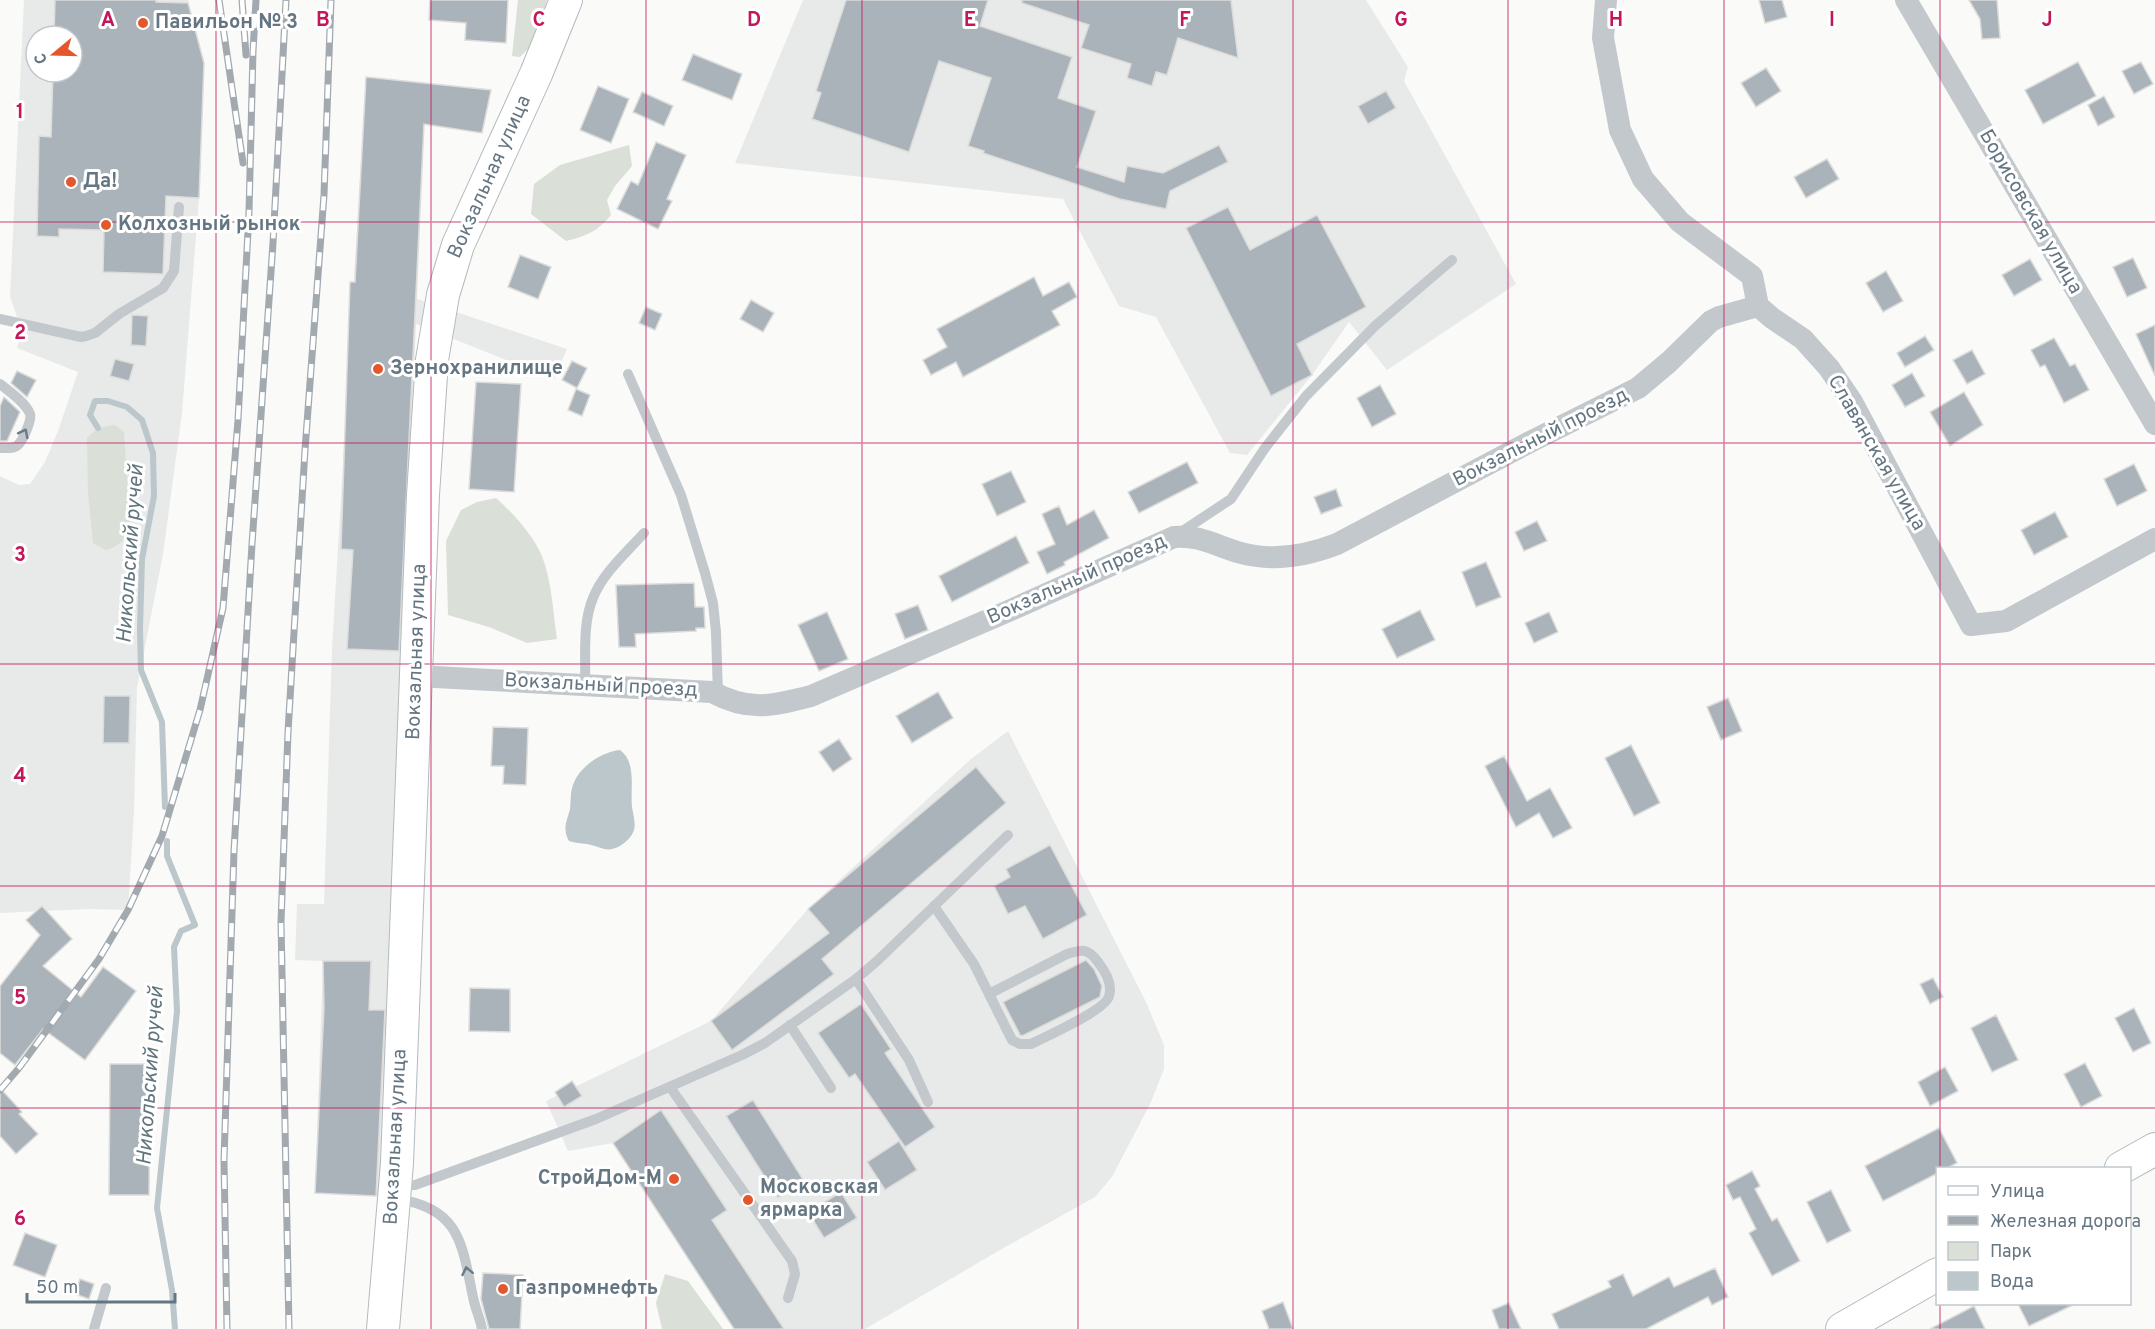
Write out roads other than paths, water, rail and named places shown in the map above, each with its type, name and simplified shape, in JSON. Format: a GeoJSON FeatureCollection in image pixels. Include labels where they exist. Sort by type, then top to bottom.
{"type":"FeatureCollection","features":[{"type":"Feature","properties":{"kind":"main road","name":"Вокзальная улица"},"geometry":{"type":"LineString","coordinates":[[383,1329],[394,1192],[423,495],[432,360],[443,295],[458,245],[536,74],[566,0]]}},
{"type":"Feature","properties":{"kind":"main road"},"geometry":{"type":"LineString","coordinates":[[2123,1167],[2155,1149]]}},
{"type":"Feature","properties":{"kind":"main road"},"geometry":{"type":"LineString","coordinates":[[1842,1329],[1936,1275]]}},
{"type":"Feature","properties":{"kind":"street"},"geometry":{"type":"LineString","coordinates":[[1606,0],[1604,38],[1620,130],[1643,179],[1680,222],[1752,276],[1758,306]]}},
{"type":"Feature","properties":{"kind":"street","name":"Борисовская улица"},"geometry":{"type":"LineString","coordinates":[[1906,0],[2155,424]]}},
{"type":"Feature","properties":{"kind":"street","name":"Вокзальный проезд"},"geometry":{"type":"LineString","coordinates":[[416,676],[712,692],[729,702],[748,706],[784,703],[811,696],[1174,537],[1199,537],[1244,554],[1273,557],[1304,555],[1337,544],[1638,388],[1669,362],[1699,330],[1711,321],[1758,306]]}},
{"type":"Feature","properties":{"kind":"street","name":"Славянская улица"},"geometry":{"type":"LineString","coordinates":[[1758,306],[1803,339],[1828,368],[1852,402],[1971,625],[2006,621],[2155,539]]}},
{"type":"Feature","properties":{"kind":"lane"},"geometry":{"type":"LineString","coordinates":[[0,319],[81,337],[95,333],[119,314],[163,288],[169,281],[174,271],[179,207]]}},
{"type":"Feature","properties":{"kind":"lane"},"geometry":{"type":"LineString","coordinates":[[1174,537],[1231,499],[1265,448],[1306,396],[1376,325],[1452,260]]}},
{"type":"Feature","properties":{"kind":"lane"},"geometry":{"type":"LineString","coordinates":[[628,374],[681,495],[705,573],[713,603],[718,696]]}},
{"type":"Feature","properties":{"kind":"lane"},"geometry":{"type":"LineString","coordinates":[[0,384],[24,405],[31,417],[18,445],[13,448],[0,448]]}},
{"type":"Feature","properties":{"kind":"lane"},"geometry":{"type":"LineString","coordinates":[[585,685],[587,622],[592,599],[603,580],[644,533]]}},
{"type":"Feature","properties":{"kind":"lane"},"geometry":{"type":"LineString","coordinates":[[394,1192],[538,1141],[670,1087],[765,1043],[856,978],[1008,835]]}},
{"type":"Feature","properties":{"kind":"lane"},"geometry":{"type":"LineString","coordinates":[[934,906],[974,964],[989,994],[1012,1040],[1020,1044],[1031,1044],[1101,1008],[1109,998],[1110,984],[1104,969],[1093,954],[1080,949],[989,994]]}},
{"type":"Feature","properties":{"kind":"lane"},"geometry":{"type":"LineString","coordinates":[[856,978],[909,1060],[928,1102]]}},
{"type":"Feature","properties":{"kind":"lane"},"geometry":{"type":"LineString","coordinates":[[790,1025],[831,1088]]}},
{"type":"Feature","properties":{"kind":"lane"},"geometry":{"type":"LineString","coordinates":[[670,1087],[792,1261],[795,1274],[788,1298]]}},
{"type":"Feature","properties":{"kind":"lane"},"geometry":{"type":"LineString","coordinates":[[394,1192],[433,1209],[452,1226],[463,1247],[473,1300],[482,1329]]}},
{"type":"Feature","properties":{"kind":"lane"},"geometry":{"type":"LineString","coordinates":[[93,1329],[106,1288]]}},
{"type":"Feature","properties":{"kind":"water"},"geometry":{"type":"Polygon","coordinates":[[[620,750],[625,755],[631,769],[635,824],[633,833],[623,844],[610,849],[569,841],[566,825],[572,788],[576,778],[598,757],[620,750]]]}},
{"type":"Feature","properties":{"kind":"waterway","name":"Никольский ручей"},"geometry":{"type":"LineString","coordinates":[[98,428],[90,415],[95,401],[108,401],[127,407],[142,420],[153,453],[154,496],[142,559],[141,670],[162,722],[165,807]]}},
{"type":"Feature","properties":{"kind":"waterway","name":"Никольский ручей"},"geometry":{"type":"LineString","coordinates":[[167,841],[167,856],[195,925],[181,931],[174,947],[177,1011],[157,1208],[172,1290],[175,1329]]}},
{"type":"Feature","properties":{"kind":"railway"},"geometry":{"type":"LineString","coordinates":[[219,0],[243,163]]}},
{"type":"Feature","properties":{"kind":"railway"},"geometry":{"type":"LineString","coordinates":[[242,0],[246,55]]}},
{"type":"Feature","properties":{"kind":"railway"},"geometry":{"type":"LineString","coordinates":[[0,1090],[19,1068],[99,959],[128,910],[162,836],[200,710],[223,608],[238,420],[249,212],[256,0]]}},
{"type":"Feature","properties":{"kind":"railway"},"geometry":{"type":"LineString","coordinates":[[227,1329],[224,1160],[234,851],[273,243],[286,0]]}},
{"type":"Feature","properties":{"kind":"railway"},"geometry":{"type":"LineString","coordinates":[[289,1329],[281,922],[288,732],[305,450],[324,195],[331,0]]}},
{"type":"Feature","properties":{"kind":"place","name":"Павильон № 3"},"geometry":{"type":"Point","coordinates":[143,23]}},
{"type":"Feature","properties":{"kind":"place","name":"Да!"},"geometry":{"type":"Point","coordinates":[71,182]}},
{"type":"Feature","properties":{"kind":"place","name":"Колхозный рынок"},"geometry":{"type":"Point","coordinates":[106,225]}},
{"type":"Feature","properties":{"kind":"place","name":"Зернохранилище"},"geometry":{"type":"Point","coordinates":[378,369]}},
{"type":"Feature","properties":{"kind":"place","name":"СтройДом-М"},"geometry":{"type":"Point","coordinates":[674,1179]}},
{"type":"Feature","properties":{"kind":"place","name":"Московская ярмарка"},"geometry":{"type":"Point","coordinates":[748,1200]}},
{"type":"Feature","properties":{"kind":"place","name":"Газпромнефть"},"geometry":{"type":"Point","coordinates":[503,1289]}}]}
